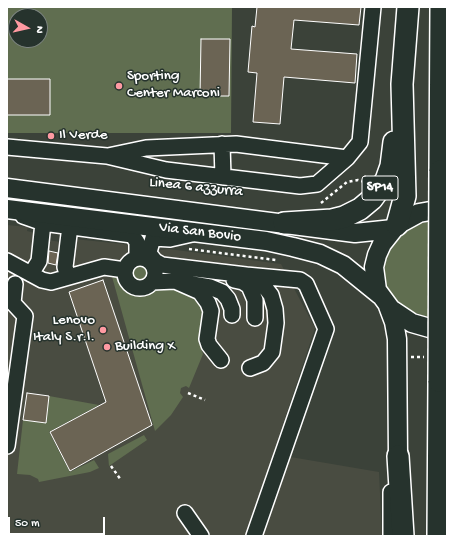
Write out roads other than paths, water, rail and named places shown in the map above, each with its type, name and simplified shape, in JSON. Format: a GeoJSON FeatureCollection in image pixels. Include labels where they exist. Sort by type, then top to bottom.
{"type":"FeatureCollection","features":[{"type":"Feature","properties":{"kind":"highway"},"geometry":{"type":"LineString","coordinates":[[402,84],[408,7]]}},
{"type":"Feature","properties":{"kind":"highway"},"geometry":{"type":"LineString","coordinates":[[438,536],[441,7]]}},
{"type":"Feature","properties":{"kind":"highway","name":"SP14"},"geometry":{"type":"LineString","coordinates":[[284,223],[319,222],[344,217],[360,209],[372,199],[386,180],[391,166],[402,84]]}},
{"type":"Feature","properties":{"kind":"highway","name":"SP14"},"geometry":{"type":"LineString","coordinates":[[395,227],[405,196],[402,84]]}},
{"type":"Feature","properties":{"kind":"highway"},"geometry":{"type":"LineString","coordinates":[[398,456],[403,536]]}},
{"type":"Feature","properties":{"kind":"main road","name":"Via San Bovio"},"geometry":{"type":"LineString","coordinates":[[7,188],[361,233],[395,227]]}},
{"type":"Feature","properties":{"kind":"main road"},"geometry":{"type":"LineString","coordinates":[[398,456],[397,339],[394,322],[376,285],[375,261],[382,244],[395,227],[418,213],[447,208]]}},
{"type":"Feature","properties":{"kind":"main road","name":"Via San Bovio"},"geometry":{"type":"LineString","coordinates":[[7,209],[281,244],[320,254],[354,272],[396,313],[412,323],[447,333]]}},
{"type":"Feature","properties":{"kind":"street"},"geometry":{"type":"LineString","coordinates":[[7,148],[107,156],[153,169],[311,186],[322,181],[358,146],[361,137],[373,7]]}},
{"type":"Feature","properties":{"kind":"street"},"geometry":{"type":"LineString","coordinates":[[222,144],[223,177]]}},
{"type":"Feature","properties":{"kind":"street"},"geometry":{"type":"LineString","coordinates":[[107,156],[146,148],[243,144],[347,158]]}},
{"type":"Feature","properties":{"kind":"street"},"geometry":{"type":"LineString","coordinates":[[7,209],[43,223],[132,235],[136,239],[137,258]]}},
{"type":"Feature","properties":{"kind":"street"},"geometry":{"type":"LineString","coordinates":[[31,274],[38,261],[43,223]]}},
{"type":"Feature","properties":{"kind":"street"},"geometry":{"type":"LineString","coordinates":[[68,277],[65,267],[70,226]]}},
{"type":"Feature","properties":{"kind":"street"},"geometry":{"type":"LineString","coordinates":[[197,233],[170,239],[153,238],[149,252],[155,262],[162,265],[300,280],[306,284],[326,329],[254,536]]}},
{"type":"Feature","properties":{"kind":"street"},"geometry":{"type":"LineString","coordinates":[[137,258],[148,261],[153,277],[144,288],[134,287],[126,281],[125,270],[129,262],[137,258]]}},
{"type":"Feature","properties":{"kind":"street"},"geometry":{"type":"LineString","coordinates":[[7,261],[46,282],[51,282],[104,266],[125,270]]}},
{"type":"Feature","properties":{"kind":"street"},"geometry":{"type":"LineString","coordinates":[[246,275],[264,286],[271,295],[275,309],[276,323],[270,356],[263,363],[250,368]]}},
{"type":"Feature","properties":{"kind":"street"},"geometry":{"type":"LineString","coordinates":[[153,277],[210,287],[222,292],[228,299],[232,309],[232,315]]}},
{"type":"Feature","properties":{"kind":"street"},"geometry":{"type":"LineString","coordinates":[[153,277],[244,282],[249,286],[255,300],[255,318]]}},
{"type":"Feature","properties":{"kind":"street"},"geometry":{"type":"LineString","coordinates":[[175,281],[200,292],[208,303],[211,311],[207,339],[209,345],[221,360]]}},
{"type":"Feature","properties":{"kind":"street"},"geometry":{"type":"LineString","coordinates":[[7,446],[25,316],[13,303],[15,284]]}},
{"type":"Feature","properties":{"kind":"street"},"geometry":{"type":"LineString","coordinates":[[392,536],[391,494],[398,456]]}},
{"type":"Feature","properties":{"kind":"street"},"geometry":{"type":"LineString","coordinates":[[185,513],[201,536]]}},
{"type":"Feature","properties":{"kind":"place","name":"Sporting Center Marconi"},"geometry":{"type":"Point","coordinates":[119,86]}},
{"type":"Feature","properties":{"kind":"place","name":"Il Verde"},"geometry":{"type":"Point","coordinates":[51,136]}},
{"type":"Feature","properties":{"kind":"place","name":"Lenovo Italy S.r.l."},"geometry":{"type":"Point","coordinates":[103,330]}},
{"type":"Feature","properties":{"kind":"place","name":"Building X"},"geometry":{"type":"Point","coordinates":[107,347]}}]}
